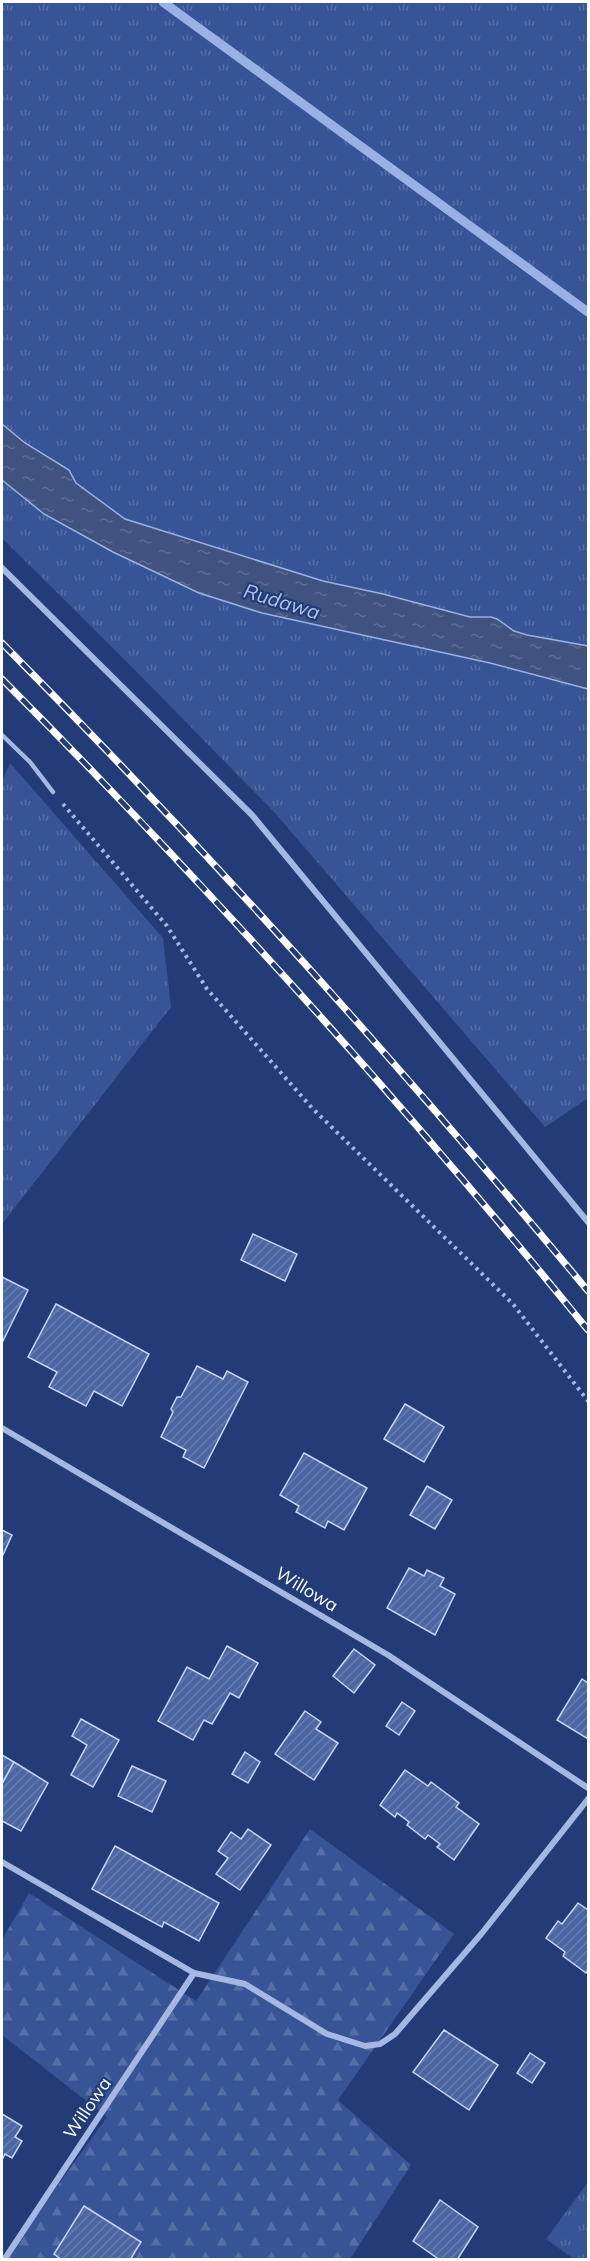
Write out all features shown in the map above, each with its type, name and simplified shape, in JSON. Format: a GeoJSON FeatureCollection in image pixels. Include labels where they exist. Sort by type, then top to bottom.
{"type":"FeatureCollection","features":[{"type":"Feature","properties":{"kind":"street"},"geometry":{"type":"LineString","coordinates":[[2,568],[252,815],[588,1222]]}},
{"type":"Feature","properties":{"kind":"street","name":"Willowa"},"geometry":{"type":"LineString","coordinates":[[2,1428],[388,1655],[588,1788]]}},
{"type":"Feature","properties":{"kind":"street"},"geometry":{"type":"LineString","coordinates":[[2,1862],[194,1973],[245,1984],[327,2034],[365,2046],[380,2044],[395,2034],[482,1933],[588,1799]]}},
{"type":"Feature","properties":{"kind":"street","name":"Willowa"},"geometry":{"type":"LineString","coordinates":[[4,2259],[194,1973]]}},
{"type":"Feature","properties":{"kind":"lane"},"geometry":{"type":"LineString","coordinates":[[2,735],[30,762],[53,792]]}},
{"type":"Feature","properties":{"kind":"path"},"geometry":{"type":"LineString","coordinates":[[53,792],[167,926],[207,989],[312,1108],[513,1305],[588,1401]]}},
{"type":"Feature","properties":{"kind":"green space"},"geometry":{"type":"Polygon","coordinates":[[[2,2],[588,2],[588,646],[527,635],[514,631],[497,619],[483,616],[470,617],[323,581],[125,519],[76,483],[69,470],[25,443],[2,424],[2,2]]]}},
{"type":"Feature","properties":{"kind":"green space"},"geometry":{"type":"Polygon","coordinates":[[[2,480],[44,514],[113,552],[199,593],[262,613],[490,663],[588,689],[588,1098],[545,1127],[275,813],[2,538],[2,480]]]}},
{"type":"Feature","properties":{"kind":"green space"},"geometry":{"type":"Polygon","coordinates":[[[10,763],[163,938],[171,1007],[2,1224],[2,781],[10,763]]]}},
{"type":"Feature","properties":{"kind":"green space"},"geometry":{"type":"Polygon","coordinates":[[[310,1829],[454,1934],[338,2100],[411,2165],[350,2259],[5,2259],[107,2117],[2,2035],[2,1940],[29,1893],[196,2001],[310,1829]]]}},
{"type":"Feature","properties":{"kind":"green space"},"geometry":{"type":"Polygon","coordinates":[[[588,2182],[588,2259],[574,2259],[546,2239],[588,2182]]]}},
{"type":"Feature","properties":{"kind":"water","name":"Rudawa"},"geometry":{"type":"Polygon","coordinates":[[[2,424],[25,443],[69,470],[76,483],[125,519],[323,581],[470,617],[491,617],[514,631],[527,635],[588,646],[588,689],[490,663],[262,613],[199,593],[113,552],[44,514],[2,480],[2,424]]]}},
{"type":"Feature","properties":{"kind":"building"},"geometry":{"type":"Polygon","coordinates":[[[253,1234],[297,1254],[285,1281],[241,1260],[253,1234]]]}},
{"type":"Feature","properties":{"kind":"building"},"geometry":{"type":"Polygon","coordinates":[[[2,1277],[28,1290],[2,1343],[2,1277]]]}},
{"type":"Feature","properties":{"kind":"building"},"geometry":{"type":"Polygon","coordinates":[[[56,1304],[149,1354],[122,1406],[94,1391],[86,1406],[49,1387],[57,1372],[28,1357],[56,1304]]]}},
{"type":"Feature","properties":{"kind":"building"},"geometry":{"type":"Polygon","coordinates":[[[197,1366],[223,1379],[227,1371],[248,1382],[204,1468],[183,1457],[186,1450],[161,1437],[173,1412],[171,1409],[177,1397],[181,1397],[197,1366]]]}},
{"type":"Feature","properties":{"kind":"building"},"geometry":{"type":"Polygon","coordinates":[[[405,1404],[444,1427],[424,1462],[384,1439],[405,1404]]]}},
{"type":"Feature","properties":{"kind":"building"},"geometry":{"type":"Polygon","coordinates":[[[304,1453],[367,1488],[344,1530],[328,1521],[325,1528],[296,1512],[299,1506],[280,1495],[304,1453]]]}},
{"type":"Feature","properties":{"kind":"building"},"geometry":{"type":"Polygon","coordinates":[[[427,1486],[452,1500],[435,1529],[410,1515],[427,1486]]]}},
{"type":"Feature","properties":{"kind":"building"},"geometry":{"type":"Polygon","coordinates":[[[2,1530],[12,1535],[2,1557],[2,1530]]]}},
{"type":"Feature","properties":{"kind":"building"},"geometry":{"type":"Polygon","coordinates":[[[409,1568],[424,1576],[427,1570],[444,1578],[440,1586],[455,1594],[435,1635],[387,1608],[409,1568]]]}},
{"type":"Feature","properties":{"kind":"building"},"geometry":{"type":"Polygon","coordinates":[[[227,1646],[258,1663],[239,1698],[230,1693],[212,1724],[204,1720],[193,1740],[158,1721],[187,1667],[209,1679],[227,1646]]]}},
{"type":"Feature","properties":{"kind":"building"},"geometry":{"type":"Polygon","coordinates":[[[354,1649],[375,1665],[354,1693],[333,1676],[354,1649]]]}},
{"type":"Feature","properties":{"kind":"building"},"geometry":{"type":"Polygon","coordinates":[[[582,1679],[588,1683],[588,1739],[557,1720],[582,1679]]]}},
{"type":"Feature","properties":{"kind":"building"},"geometry":{"type":"Polygon","coordinates":[[[402,1702],[415,1711],[399,1735],[386,1726],[402,1702]]]}},
{"type":"Feature","properties":{"kind":"building"},"geometry":{"type":"Polygon","coordinates":[[[305,1711],[321,1722],[316,1729],[338,1743],[314,1780],[275,1754],[305,1711]]]}},
{"type":"Feature","properties":{"kind":"building"},"geometry":{"type":"Polygon","coordinates":[[[81,1719],[119,1740],[93,1787],[71,1775],[87,1745],[72,1736],[81,1719]]]}},
{"type":"Feature","properties":{"kind":"building"},"geometry":{"type":"Polygon","coordinates":[[[245,1752],[260,1762],[248,1783],[232,1774],[245,1752]]]}},
{"type":"Feature","properties":{"kind":"building"},"geometry":{"type":"Polygon","coordinates":[[[2,1755],[14,1762],[2,1784],[2,1755]]]}},
{"type":"Feature","properties":{"kind":"building"},"geometry":{"type":"Polygon","coordinates":[[[14,1762],[48,1783],[21,1831],[2,1821],[2,1784],[14,1762]]]}},
{"type":"Feature","properties":{"kind":"building"},"geometry":{"type":"Polygon","coordinates":[[[132,1766],[166,1781],[152,1812],[118,1796],[132,1766]]]}},
{"type":"Feature","properties":{"kind":"building"},"geometry":{"type":"Polygon","coordinates":[[[405,1770],[428,1786],[431,1782],[459,1803],[456,1807],[479,1824],[454,1860],[437,1847],[440,1844],[428,1835],[425,1839],[407,1825],[409,1822],[397,1813],[395,1817],[380,1805],[405,1770]]]}},
{"type":"Feature","properties":{"kind":"building"},"geometry":{"type":"Polygon","coordinates":[[[248,1829],[271,1845],[240,1890],[216,1874],[228,1858],[218,1851],[231,1832],[241,1839],[248,1829]]]}},
{"type":"Feature","properties":{"kind":"building"},"geometry":{"type":"Polygon","coordinates":[[[115,1846],[219,1903],[199,1941],[164,1922],[162,1927],[92,1889],[115,1846]]]}},
{"type":"Feature","properties":{"kind":"building"},"geometry":{"type":"Polygon","coordinates":[[[578,1903],[588,1910],[588,1970],[586,1973],[563,1956],[565,1952],[546,1938],[558,1921],[562,1924],[578,1903]]]}},
{"type":"Feature","properties":{"kind":"building"},"geometry":{"type":"Polygon","coordinates":[[[444,2030],[498,2065],[469,2110],[413,2072],[444,2030]]]}},
{"type":"Feature","properties":{"kind":"building"},"geometry":{"type":"Polygon","coordinates":[[[530,2053],[545,2063],[532,2083],[517,2073],[530,2053]]]}},
{"type":"Feature","properties":{"kind":"building"},"geometry":{"type":"Polygon","coordinates":[[[2,2114],[22,2126],[15,2137],[22,2141],[12,2158],[5,2154],[2,2160],[2,2114]]]}},
{"type":"Feature","properties":{"kind":"building"},"geometry":{"type":"Polygon","coordinates":[[[440,2200],[478,2227],[457,2260],[440,2260],[413,2241],[440,2200]]]}},
{"type":"Feature","properties":{"kind":"building"},"geometry":{"type":"Polygon","coordinates":[[[84,2206],[141,2242],[130,2260],[62,2260],[54,2254],[84,2206]]]}},
{"type":"Feature","properties":{"kind":"waterway"},"geometry":{"type":"LineString","coordinates":[[163,2],[588,312]]}},
{"type":"Feature","properties":{"kind":"railway"},"geometry":{"type":"LineString","coordinates":[[2,643],[154,800],[302,961],[447,1124],[588,1291]]}},
{"type":"Feature","properties":{"kind":"railway"},"geometry":{"type":"LineString","coordinates":[[2,679],[155,836],[303,997],[448,1162],[588,1330]]}}]}
